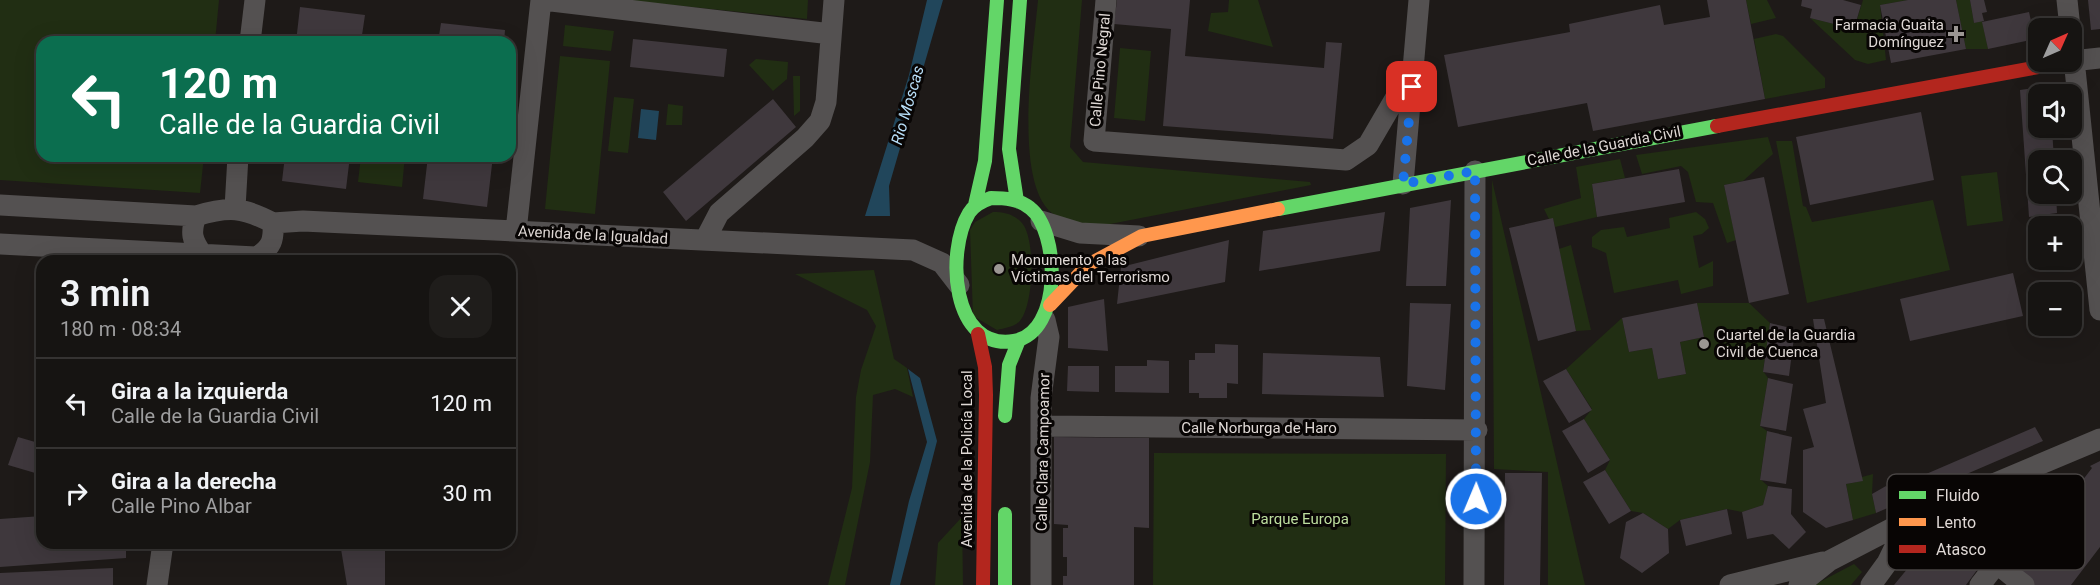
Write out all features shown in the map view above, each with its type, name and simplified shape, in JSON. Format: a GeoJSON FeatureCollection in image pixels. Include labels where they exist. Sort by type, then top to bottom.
{"type":"FeatureCollection","features":[{"type":"Feature","properties":{"kind":"main road"},"geometry":{"type":"LineString","coordinates":[[997,0],[985,161],[958,253],[959,285],[968,323],[978,334],[998,341],[1019,340]]}},
{"type":"Feature","properties":{"kind":"main road"},"geometry":{"type":"LineString","coordinates":[[1017,201],[1009,149],[1020,0]]}},
{"type":"Feature","properties":{"kind":"main road","name":"Calle de la Guardia Civil"},"geometry":{"type":"LineString","coordinates":[[1047,312],[1088,265],[1142,236],[2028,64]]}},
{"type":"Feature","properties":{"kind":"main road"},"geometry":{"type":"LineString","coordinates":[[970,213],[992,198],[1017,201],[1034,211],[1041,221],[1049,257],[1047,312],[1019,340],[1008,370],[1005,426]]}},
{"type":"Feature","properties":{"kind":"main road","name":"Avenida de la Policía Local"},"geometry":{"type":"LineString","coordinates":[[978,334],[985,367],[986,395],[983,585]]}},
{"type":"Feature","properties":{"kind":"main road"},"geometry":{"type":"LineString","coordinates":[[1005,494],[1005,585]]}},
{"type":"Feature","properties":{"kind":"street"},"geometry":{"type":"LineString","coordinates":[[251,36],[255,0]]}},
{"type":"Feature","properties":{"kind":"street"},"geometry":{"type":"LineString","coordinates":[[516,231],[542,0],[831,33]]}},
{"type":"Feature","properties":{"kind":"street"},"geometry":{"type":"LineString","coordinates":[[705,240],[719,213],[805,138],[820,121],[826,102],[834,0]]}},
{"type":"Feature","properties":{"kind":"street","name":"Calle Pino Negral"},"geometry":{"type":"LineString","coordinates":[[1106,0],[1094,141],[1346,160]]}},
{"type":"Feature","properties":{"kind":"street"},"geometry":{"type":"LineString","coordinates":[[1403,184],[1419,0]]}},
{"type":"Feature","properties":{"kind":"street"},"geometry":{"type":"LineString","coordinates":[[2067,0],[2069,18]]}},
{"type":"Feature","properties":{"kind":"street","name":"Calle de la Guardia Civil"},"geometry":{"type":"LineString","coordinates":[[2082,57],[2100,58]]}},
{"type":"Feature","properties":{"kind":"street"},"geometry":{"type":"LineString","coordinates":[[1349,195],[1346,160],[1368,145],[1413,68]]}},
{"type":"Feature","properties":{"kind":"street"},"geometry":{"type":"LineString","coordinates":[[2073,72],[2100,310]]}},
{"type":"Feature","properties":{"kind":"street"},"geometry":{"type":"LineString","coordinates":[[236,208],[238,162]]}},
{"type":"Feature","properties":{"kind":"street"},"geometry":{"type":"LineString","coordinates":[[1474,585],[1477,430],[1475,171]]}},
{"type":"Feature","properties":{"kind":"street"},"geometry":{"type":"LineString","coordinates":[[0,205],[196,216],[236,208],[253,212],[273,223],[274,236],[270,248],[260,255]]}},
{"type":"Feature","properties":{"kind":"street","name":"Avenida de la Igualdad"},"geometry":{"type":"LineString","coordinates":[[273,223],[303,221],[913,250],[940,242],[970,213]]}},
{"type":"Feature","properties":{"kind":"street"},"geometry":{"type":"LineString","coordinates":[[196,216],[192,229],[192,240],[202,254]]}},
{"type":"Feature","properties":{"kind":"street","name":"Calle de la Guardia Civil"},"geometry":{"type":"LineString","coordinates":[[1041,221],[1080,233],[1142,236]]}},
{"type":"Feature","properties":{"kind":"street"},"geometry":{"type":"LineString","coordinates":[[0,244],[207,255]]}},
{"type":"Feature","properties":{"kind":"street","name":"Avenida de la Igualdad"},"geometry":{"type":"LineString","coordinates":[[913,250],[942,263],[959,285]]}},
{"type":"Feature","properties":{"kind":"street","name":"Calle Clara Campoamor"},"geometry":{"type":"LineString","coordinates":[[1041,585],[1041,398],[1049,337],[1047,312]]}},
{"type":"Feature","properties":{"kind":"street","name":"Calle Norburga de Haro"},"geometry":{"type":"LineString","coordinates":[[1042,426],[1477,430]]}},
{"type":"Feature","properties":{"kind":"street"},"geometry":{"type":"LineString","coordinates":[[2017,474],[2100,439]]}},
{"type":"Feature","properties":{"kind":"street"},"geometry":{"type":"LineString","coordinates":[[1799,585],[1829,561],[1887,531]]}},
{"type":"Feature","properties":{"kind":"street"},"geometry":{"type":"LineString","coordinates":[[157,585],[162,549]]}},
{"type":"Feature","properties":{"kind":"street"},"geometry":{"type":"LineString","coordinates":[[1730,585],[1829,561]]}},
{"type":"Feature","properties":{"kind":"street"},"geometry":{"type":"LineString","coordinates":[[1871,585],[1887,564]]}},
{"type":"Feature","properties":{"kind":"street"},"geometry":{"type":"LineString","coordinates":[[1980,585],[1992,570]]}},
{"type":"Feature","properties":{"kind":"street"},"geometry":{"type":"LineString","coordinates":[[2007,570],[2024,585]]}},
{"type":"Feature","properties":{"kind":"green space"},"geometry":{"type":"Polygon","coordinates":[[[0,0],[219,0],[216,36],[36,36],[36,162],[203,162],[200,193],[0,180],[0,0]]]}},
{"type":"Feature","properties":{"kind":"green space"},"geometry":{"type":"Polygon","coordinates":[[[625,0],[808,0],[807,19],[625,0]]]}},
{"type":"Feature","properties":{"kind":"green space"},"geometry":{"type":"Polygon","coordinates":[[[1038,0],[1082,0],[1070,147],[1083,162],[1310,182],[1311,185],[1105,225],[1073,222],[1055,215],[1041,200],[1033,177],[1029,148],[1030,82],[1038,0]]]}},
{"type":"Feature","properties":{"kind":"green space"},"geometry":{"type":"Polygon","coordinates":[[[1229,0],[1258,0],[1273,47],[1208,31],[1211,13],[1228,12],[1229,0]]]}},
{"type":"Feature","properties":{"kind":"green space"},"geometry":{"type":"Polygon","coordinates":[[[1746,0],[1767,0],[1776,18],[1751,24],[1746,0]]]}},
{"type":"Feature","properties":{"kind":"green space"},"geometry":{"type":"Polygon","coordinates":[[[1863,0],[1908,0],[1880,5],[1886,60],[1868,64],[1855,60],[1810,18],[1854,29],[1863,0]]]}},
{"type":"Feature","properties":{"kind":"green space"},"geometry":{"type":"Polygon","coordinates":[[[1956,0],[1970,0],[1974,23],[1982,21],[1988,49],[1966,49],[1956,0]]]}},
{"type":"Feature","properties":{"kind":"green space"},"geometry":{"type":"Polygon","coordinates":[[[565,25],[614,31],[611,51],[563,46],[565,25]]]}},
{"type":"Feature","properties":{"kind":"green space"},"geometry":{"type":"Polygon","coordinates":[[[1776,34],[1783,36],[1825,78],[1825,88],[1765,99],[1754,39],[1776,34]]]}},
{"type":"Feature","properties":{"kind":"green space"},"geometry":{"type":"Polygon","coordinates":[[[1120,48],[1151,51],[1145,121],[1114,118],[1120,48]]]}},
{"type":"Feature","properties":{"kind":"green space"},"geometry":{"type":"Polygon","coordinates":[[[560,56],[610,61],[595,214],[545,209],[560,56]]]}},
{"type":"Feature","properties":{"kind":"green space"},"geometry":{"type":"Polygon","coordinates":[[[756,59],[788,62],[787,79],[773,91],[749,65],[756,59]]]}},
{"type":"Feature","properties":{"kind":"green space"},"geometry":{"type":"Polygon","coordinates":[[[793,76],[800,76],[800,111],[794,116],[793,76]]]}},
{"type":"Feature","properties":{"kind":"green space"},"geometry":{"type":"Polygon","coordinates":[[[614,97],[634,99],[628,153],[608,151],[614,97]]]}},
{"type":"Feature","properties":{"kind":"green space"},"geometry":{"type":"Polygon","coordinates":[[[668,104],[683,106],[682,125],[666,125],[668,104]]]}},
{"type":"Feature","properties":{"kind":"green space"},"geometry":{"type":"Polygon","coordinates":[[[1768,137],[1773,154],[1743,181],[1724,185],[1736,240],[1727,243],[1713,203],[1696,202],[1688,172],[1681,166],[1642,174],[1636,155],[1768,137]]]}},
{"type":"Feature","properties":{"kind":"green space"},"geometry":{"type":"Polygon","coordinates":[[[1776,141],[1792,141],[1803,206],[1806,207],[1812,222],[1933,200],[1950,270],[1807,303],[1776,141]]]}},
{"type":"Feature","properties":{"kind":"green space"},"geometry":{"type":"Polygon","coordinates":[[[1620,159],[1625,178],[1592,184],[1597,217],[1555,227],[1553,219],[1549,219],[1544,209],[1581,198],[1576,167],[1620,159]]]}},
{"type":"Feature","properties":{"kind":"green space"},"geometry":{"type":"Polygon","coordinates":[[[360,162],[404,162],[402,187],[358,182],[360,162]]]}},
{"type":"Feature","properties":{"kind":"green space"},"geometry":{"type":"Polygon","coordinates":[[[1997,172],[2003,221],[1967,226],[1961,176],[1997,172]]]}},
{"type":"Feature","properties":{"kind":"green space"},"geometry":{"type":"Polygon","coordinates":[[[1492,180],[1585,585],[1548,585],[1548,472],[1494,469],[1492,180]]]}},
{"type":"Feature","properties":{"kind":"green space"},"geometry":{"type":"Polygon","coordinates":[[[993,212],[1009,214],[1022,223],[1027,231],[1031,257],[1030,288],[1024,314],[1017,324],[997,330],[973,316],[970,230],[975,222],[993,212]]]}},
{"type":"Feature","properties":{"kind":"green space"},"geometry":{"type":"Polygon","coordinates":[[[1696,212],[1705,219],[1709,228],[1702,234],[1693,236],[1699,268],[1713,261],[1713,286],[1681,294],[1678,280],[1614,293],[1606,253],[1592,247],[1592,237],[1601,230],[1624,227],[1627,237],[1670,228],[1669,218],[1696,212]]]}},
{"type":"Feature","properties":{"kind":"green space"},"geometry":{"type":"Polygon","coordinates":[[[1571,245],[1591,330],[1576,331],[1559,249],[1571,245]]]}},
{"type":"Feature","properties":{"kind":"green space"},"geometry":{"type":"Polygon","coordinates":[[[874,270],[894,359],[907,368],[913,397],[895,389],[873,395],[870,462],[845,585],[828,585],[852,488],[856,397],[861,370],[876,326],[867,310],[795,274],[874,270]]]}},
{"type":"Feature","properties":{"kind":"green space"},"geometry":{"type":"Polygon","coordinates":[[[1697,303],[1749,303],[1770,323],[1763,371],[1768,378],[1760,426],[1767,431],[1760,479],[1768,486],[1763,505],[1742,512],[1727,509],[1680,520],[1668,529],[1643,513],[1631,511],[1605,470],[1610,460],[1584,419],[1592,409],[1566,369],[1622,318],[1629,352],[1652,348],[1658,379],[1686,374],[1680,342],[1704,337],[1697,303]]]}},
{"type":"Feature","properties":{"kind":"green space","name":"Parque Europa"},"geometry":{"type":"Polygon","coordinates":[[[1154,453],[1446,454],[1445,585],[1153,585],[1154,453]]]}},
{"type":"Feature","properties":{"kind":"green space"},"geometry":{"type":"Polygon","coordinates":[[[1873,474],[1872,494],[1876,513],[1853,520],[1846,484],[1862,481],[1862,477],[1873,474]]]}},
{"type":"Feature","properties":{"kind":"green space"},"geometry":{"type":"Polygon","coordinates":[[[962,517],[963,585],[935,585],[938,543],[962,517]]]}},
{"type":"Feature","properties":{"kind":"green space"},"geometry":{"type":"Polygon","coordinates":[[[1854,564],[1862,572],[1851,585],[1814,585],[1854,564]]]}},
{"type":"Feature","properties":{"kind":"water","name":"Rio Moscas"},"geometry":{"type":"Polygon","coordinates":[[[927,0],[943,0],[889,186],[890,216],[865,216],[909,75],[927,0]]]}},
{"type":"Feature","properties":{"kind":"water"},"geometry":{"type":"Polygon","coordinates":[[[641,109],[659,111],[656,140],[638,138],[641,109]]]}},
{"type":"Feature","properties":{"kind":"water"},"geometry":{"type":"Polygon","coordinates":[[[908,369],[920,378],[937,441],[900,585],[890,585],[909,501],[927,442],[908,369]]]}},
{"type":"Feature","properties":{"kind":"building"},"geometry":{"type":"Polygon","coordinates":[[[1117,0],[1190,0],[1185,56],[1324,68],[1326,42],[1342,43],[1333,139],[1163,126],[1171,29],[1114,24],[1117,0]]]}},
{"type":"Feature","properties":{"kind":"building"},"geometry":{"type":"Polygon","coordinates":[[[1707,0],[1746,0],[1765,99],[1593,131],[1587,103],[1458,127],[1444,55],[1570,32],[1569,24],[1660,5],[1664,25],[1710,17],[1707,0]]]}},
{"type":"Feature","properties":{"kind":"building"},"geometry":{"type":"Polygon","coordinates":[[[1802,0],[1843,0],[1861,5],[1854,29],[1810,18],[1812,9],[1801,6],[1802,0]]]}},
{"type":"Feature","properties":{"kind":"building"},"geometry":{"type":"Polygon","coordinates":[[[1908,0],[1956,0],[1966,49],[1891,63],[1880,5],[1908,0]]]}},
{"type":"Feature","properties":{"kind":"building"},"geometry":{"type":"Polygon","coordinates":[[[1970,0],[1984,0],[1987,12],[1982,13],[1984,21],[1974,23],[1970,0]]]}},
{"type":"Feature","properties":{"kind":"building"},"geometry":{"type":"Polygon","coordinates":[[[2088,0],[2100,0],[2100,29],[2091,30],[2088,0]]]}},
{"type":"Feature","properties":{"kind":"building"},"geometry":{"type":"Polygon","coordinates":[[[300,7],[365,15],[362,36],[297,36],[300,7]]]}},
{"type":"Feature","properties":{"kind":"building"},"geometry":{"type":"Polygon","coordinates":[[[2029,12],[2028,40],[1988,49],[1982,22],[2029,12]]]}},
{"type":"Feature","properties":{"kind":"building"},"geometry":{"type":"Polygon","coordinates":[[[441,23],[505,30],[504,36],[439,36],[441,23]]]}},
{"type":"Feature","properties":{"kind":"building"},"geometry":{"type":"Polygon","coordinates":[[[633,39],[727,49],[724,77],[630,67],[633,39]]]}},
{"type":"Feature","properties":{"kind":"building"},"geometry":{"type":"Polygon","coordinates":[[[2028,89],[2028,138],[2053,138],[2053,150],[2028,150],[2028,203],[2020,90],[2028,89]]]}},
{"type":"Feature","properties":{"kind":"building"},"geometry":{"type":"Polygon","coordinates":[[[773,99],[796,127],[686,221],[663,192],[773,99]]]}},
{"type":"Feature","properties":{"kind":"building"},"geometry":{"type":"Polygon","coordinates":[[[1921,112],[1934,180],[1810,205],[1796,137],[1921,112]]]}},
{"type":"Feature","properties":{"kind":"building"},"geometry":{"type":"Polygon","coordinates":[[[284,162],[349,162],[346,189],[282,181],[284,162]]]}},
{"type":"Feature","properties":{"kind":"building"},"geometry":{"type":"Polygon","coordinates":[[[427,162],[492,162],[487,207],[423,199],[427,162]]]}},
{"type":"Feature","properties":{"kind":"building"},"geometry":{"type":"Polygon","coordinates":[[[1679,169],[1685,202],[1597,217],[1592,184],[1679,169]]]}},
{"type":"Feature","properties":{"kind":"building"},"geometry":{"type":"Polygon","coordinates":[[[1764,177],[1789,294],[1749,303],[1724,185],[1764,177]]]}},
{"type":"Feature","properties":{"kind":"building"},"geometry":{"type":"Polygon","coordinates":[[[1451,200],[1446,286],[1406,286],[1410,208],[1451,200]]]}},
{"type":"Feature","properties":{"kind":"building"},"geometry":{"type":"Polygon","coordinates":[[[2028,204],[2057,204],[2057,213],[2029,216],[2028,204]]]}},
{"type":"Feature","properties":{"kind":"building"},"geometry":{"type":"Polygon","coordinates":[[[1385,212],[1380,251],[1259,271],[1263,231],[1385,212]]]}},
{"type":"Feature","properties":{"kind":"building"},"geometry":{"type":"Polygon","coordinates":[[[1553,218],[1576,331],[1538,341],[1509,228],[1553,218]]]}},
{"type":"Feature","properties":{"kind":"building"},"geometry":{"type":"Polygon","coordinates":[[[1229,240],[1225,282],[1117,304],[1121,267],[1229,240]]]}},
{"type":"Feature","properties":{"kind":"building"},"geometry":{"type":"Polygon","coordinates":[[[2013,273],[2023,316],[1910,341],[1900,299],[2013,273]]]}},
{"type":"Feature","properties":{"kind":"building"},"geometry":{"type":"Polygon","coordinates":[[[1104,299],[1108,351],[1068,348],[1068,307],[1104,299]]]}},
{"type":"Feature","properties":{"kind":"building"},"geometry":{"type":"Polygon","coordinates":[[[1410,303],[1451,304],[1445,390],[1407,386],[1410,303]]]}},
{"type":"Feature","properties":{"kind":"building"},"geometry":{"type":"Polygon","coordinates":[[[1697,303],[1704,337],[1680,342],[1686,374],[1658,379],[1652,348],[1629,352],[1622,318],[1697,303]]]}},
{"type":"Feature","properties":{"kind":"building"},"geometry":{"type":"Polygon","coordinates":[[[1813,319],[1824,319],[1863,481],[1846,484],[1853,520],[1826,528],[1803,512],[1803,450],[1814,447],[1803,409],[1826,403],[1813,319]]]}},
{"type":"Feature","properties":{"kind":"building"},"geometry":{"type":"Polygon","coordinates":[[[1770,323],[1795,329],[1789,376],[1763,372],[1770,323]]]}},
{"type":"Feature","properties":{"kind":"building"},"geometry":{"type":"Polygon","coordinates":[[[1215,344],[1238,345],[1238,384],[1227,383],[1227,398],[1199,398],[1199,393],[1189,393],[1189,360],[1195,360],[1195,353],[1215,353],[1215,344]]]}},
{"type":"Feature","properties":{"kind":"building"},"geometry":{"type":"Polygon","coordinates":[[[1263,353],[1380,357],[1384,397],[1262,394],[1263,353]]]}},
{"type":"Feature","properties":{"kind":"building"},"geometry":{"type":"Polygon","coordinates":[[[1147,360],[1169,361],[1169,393],[1115,392],[1115,366],[1147,366],[1147,360]]]}},
{"type":"Feature","properties":{"kind":"building"},"geometry":{"type":"Polygon","coordinates":[[[1068,366],[1099,366],[1099,392],[1067,391],[1068,366]]]}},
{"type":"Feature","properties":{"kind":"building"},"geometry":{"type":"Polygon","coordinates":[[[1566,369],[1592,410],[1569,423],[1543,381],[1566,369]]]}},
{"type":"Feature","properties":{"kind":"building"},"geometry":{"type":"Polygon","coordinates":[[[1768,378],[1793,384],[1786,431],[1760,426],[1768,378]]]}},
{"type":"Feature","properties":{"kind":"building"},"geometry":{"type":"Polygon","coordinates":[[[1584,419],[1610,460],[1588,473],[1562,431],[1584,419]]]}},
{"type":"Feature","properties":{"kind":"building"},"geometry":{"type":"Polygon","coordinates":[[[2035,427],[2043,441],[1966,474],[1926,474],[2035,427]]]}},
{"type":"Feature","properties":{"kind":"building"},"geometry":{"type":"Polygon","coordinates":[[[1767,431],[1792,437],[1786,484],[1760,480],[1767,431]]]}},
{"type":"Feature","properties":{"kind":"building"},"geometry":{"type":"Polygon","coordinates":[[[18,437],[36,442],[36,473],[8,465],[18,437]]]}},
{"type":"Feature","properties":{"kind":"building"},"geometry":{"type":"Polygon","coordinates":[[[1054,437],[1149,438],[1149,528],[1134,527],[1134,585],[1063,585],[1063,576],[1067,576],[1067,557],[1063,557],[1063,528],[1068,528],[1068,525],[1054,524],[1054,437]]]}},
{"type":"Feature","properties":{"kind":"building"},"geometry":{"type":"Polygon","coordinates":[[[2100,461],[2100,547],[2085,567],[2085,477],[2092,468],[2090,466],[2100,461]]]}},
{"type":"Feature","properties":{"kind":"building"},"geometry":{"type":"Polygon","coordinates":[[[1605,470],[1631,511],[1609,524],[1583,482],[1605,470]]]}},
{"type":"Feature","properties":{"kind":"building"},"geometry":{"type":"Polygon","coordinates":[[[1505,473],[1542,473],[1540,585],[1504,585],[1505,473]]]}},
{"type":"Feature","properties":{"kind":"building"},"geometry":{"type":"Polygon","coordinates":[[[1768,486],[1792,489],[1791,514],[1806,532],[1789,549],[1773,534],[1747,539],[1742,512],[1763,505],[1768,486]]]}},
{"type":"Feature","properties":{"kind":"building"},"geometry":{"type":"Polygon","coordinates":[[[1886,486],[1887,508],[1876,513],[1872,494],[1886,486]]]}},
{"type":"Feature","properties":{"kind":"building"},"geometry":{"type":"Polygon","coordinates":[[[1727,509],[1732,534],[1686,546],[1680,520],[1727,509]]]}},
{"type":"Feature","properties":{"kind":"building"},"geometry":{"type":"Polygon","coordinates":[[[1643,513],[1668,529],[1669,553],[1642,573],[1620,558],[1626,522],[1643,513]]]}},
{"type":"Feature","properties":{"kind":"building"},"geometry":{"type":"Polygon","coordinates":[[[36,516],[36,549],[126,549],[126,558],[0,567],[0,519],[36,516]]]}},
{"type":"Feature","properties":{"kind":"building"},"geometry":{"type":"Polygon","coordinates":[[[341,549],[385,549],[385,585],[347,585],[341,549]]]}},
{"type":"Feature","properties":{"kind":"building"},"geometry":{"type":"Polygon","coordinates":[[[113,568],[113,585],[0,585],[0,573],[113,568]]]}},
{"type":"Feature","properties":{"kind":"building"},"geometry":{"type":"Polygon","coordinates":[[[1906,570],[1977,570],[1966,585],[1894,585],[1906,570]]]}},
{"type":"Feature","properties":{"kind":"building"},"geometry":{"type":"Polygon","coordinates":[[[2014,570],[2082,570],[2071,585],[2029,585],[2012,572],[2014,570]]]}},
{"type":"Feature","properties":{"kind":"traffic: fast"},"geometry":{"type":"LineString","coordinates":[[975,205],[985,161],[997,0]]}},
{"type":"Feature","properties":{"kind":"traffic: fast"},"geometry":{"type":"LineString","coordinates":[[1017,201],[1009,149],[1020,0]]}},
{"type":"Feature","properties":{"kind":"traffic: fast"},"geometry":{"type":"LineString","coordinates":[[1278,209],[1717,126]]}},
{"type":"Feature","properties":{"kind":"traffic: fast"},"geometry":{"type":"LineString","coordinates":[[991,198],[1012,200],[1030,208],[1040,220],[1047,237],[1051,257],[1052,279],[1049,301],[1042,320],[1030,334],[1014,341],[993,340],[977,331],[966,315],[959,295],[957,250],[962,230],[973,208],[991,198]]}},
{"type":"Feature","properties":{"kind":"traffic: fast"},"geometry":{"type":"LineString","coordinates":[[1005,416],[1009,365],[1019,340]]}},
{"type":"Feature","properties":{"kind":"traffic: fast"},"geometry":{"type":"LineString","coordinates":[[1005,514],[1005,585]]}},
{"type":"Feature","properties":{"kind":"traffic: slow"},"geometry":{"type":"LineString","coordinates":[[1050,305],[1088,265],[1142,236],[1278,209]]}},
{"type":"Feature","properties":{"kind":"traffic: jam"},"geometry":{"type":"LineString","coordinates":[[1717,126],[2028,69]]}},
{"type":"Feature","properties":{"kind":"traffic: jam"},"geometry":{"type":"LineString","coordinates":[[978,334],[985,367],[986,395],[983,585]]}},
{"type":"Feature","properties":{"kind":"place","name":"Farmacia Guaita Domínguez"},"geometry":{"type":"Point","coordinates":[1956,34]}},
{"type":"Feature","properties":{"kind":"place","name":"Monumento a las Víctimas del Terrorismo"},"geometry":{"type":"Point","coordinates":[999,269]}},
{"type":"Feature","properties":{"kind":"place","name":"Cuartel de la Guardia Civil de Cuenca"},"geometry":{"type":"Point","coordinates":[1704,344]}},
{"type":"Feature","properties":{"kind":"route"},"geometry":{"type":"LineString","coordinates":[[1412,87],[1403,184],[1475,171],[1476,499]]}}]}
